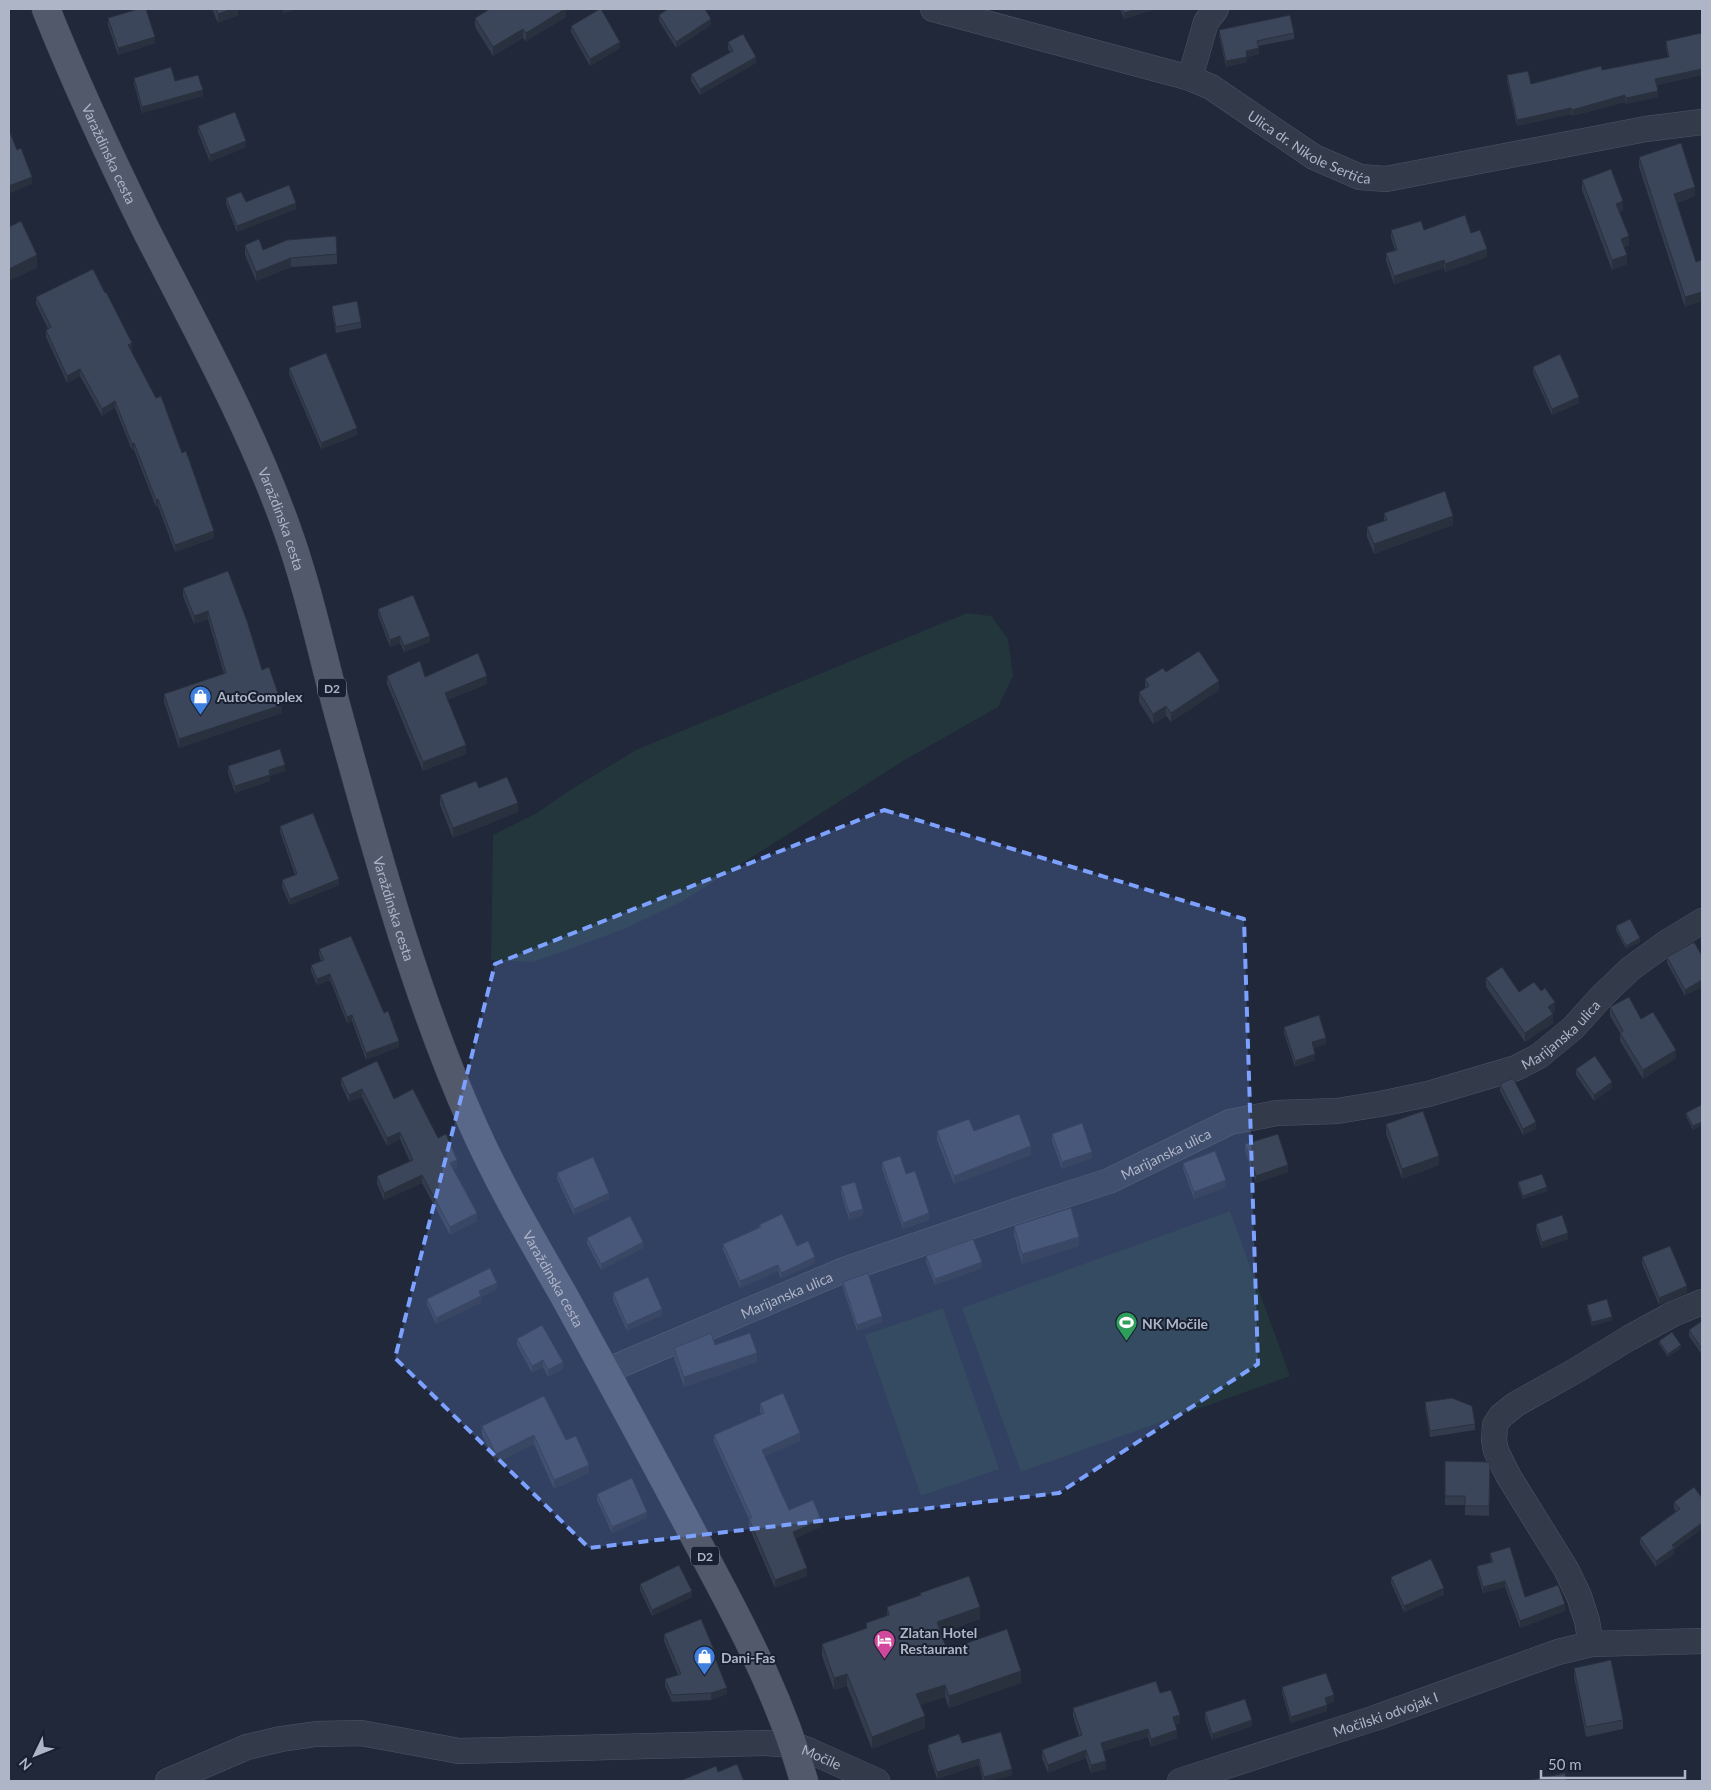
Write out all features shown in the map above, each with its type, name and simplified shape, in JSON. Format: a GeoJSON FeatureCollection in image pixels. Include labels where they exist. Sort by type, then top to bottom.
{"type":"FeatureCollection","features":[{"type":"Feature","properties":{"kind":"main road","name":"Varaždinska cesta"},"geometry":{"type":"LineString","coordinates":[[46,9],[77,86],[115,169],[240,415],[266,472],[289,534],[386,881],[430,1020],[472,1124],[503,1187],[606,1372],[728,1599],[764,1674],[794,1745],[804,1781]]}},
{"type":"Feature","properties":{"kind":"street","name":"Ulica dr. Nikole Sertića"},"geometry":{"type":"LineString","coordinates":[[933,9],[1190,78],[1211,87],[1314,157],[1360,177],[1386,179],[1646,129],[1702,122]]}},
{"type":"Feature","properties":{"kind":"street"},"geometry":{"type":"LineString","coordinates":[[1190,78],[1208,13]]}},
{"type":"Feature","properties":{"kind":"street","name":"Marijanska ulica"},"geometry":{"type":"LineString","coordinates":[[606,1372],[844,1270],[1109,1181],[1230,1122],[1277,1113],[1337,1112],[1380,1104],[1428,1094],[1516,1068],[1538,1056],[1573,1028],[1630,969],[1666,943],[1702,921]]}},
{"type":"Feature","properties":{"kind":"street"},"geometry":{"type":"LineString","coordinates":[[1591,1644],[1585,1613],[1570,1576],[1509,1477],[1496,1451],[1494,1440],[1495,1425],[1501,1416],[1516,1404],[1575,1372],[1629,1338],[1673,1314],[1702,1302]]}},
{"type":"Feature","properties":{"kind":"street","name":"Močilski odvojak I"},"geometry":{"type":"LineString","coordinates":[[1180,1781],[1375,1718],[1558,1652],[1591,1644],[1702,1641]]}},
{"type":"Feature","properties":{"kind":"street","name":"Močile"},"geometry":{"type":"LineString","coordinates":[[168,1781],[247,1748],[281,1739],[316,1734],[361,1733],[459,1750],[759,1743],[794,1745],[810,1750],[877,1781]]}},
{"type":"Feature","properties":{"kind":"highlighted area"},"geometry":{"type":"Polygon","coordinates":[[[884,810],[1244,919],[1258,1364],[1059,1493],[589,1548],[395,1358],[495,964],[884,810]]]}},
{"type":"Feature","properties":{"kind":"green space"},"geometry":{"type":"Polygon","coordinates":[[[967,613],[991,616],[1008,639],[1013,676],[998,707],[903,761],[683,901],[622,930],[533,962],[491,960],[493,835],[537,813],[570,790],[636,750],[967,613]]]}},
{"type":"Feature","properties":{"kind":"green space","name":"NK Močile"},"geometry":{"type":"Polygon","coordinates":[[[1230,1211],[1290,1376],[1021,1472],[962,1308],[1230,1211]]]}},
{"type":"Feature","properties":{"kind":"green space"},"geometry":{"type":"Polygon","coordinates":[[[943,1308],[999,1469],[921,1496],[865,1335],[943,1308]]]}},
{"type":"Feature","properties":{"kind":"building"},"geometry":{"type":"Polygon","coordinates":[[[138,9],[146,9],[155,37],[118,48],[108,18],[138,9]]]}},
{"type":"Feature","properties":{"kind":"building"},"geometry":{"type":"Polygon","coordinates":[[[216,9],[232,9],[218,14],[216,9]]]}},
{"type":"Feature","properties":{"kind":"building"},"geometry":{"type":"Polygon","coordinates":[[[490,9],[565,9],[526,33],[523,29],[493,47],[475,18],[490,9]]]}},
{"type":"Feature","properties":{"kind":"building"},"geometry":{"type":"Polygon","coordinates":[[[600,9],[620,42],[590,59],[571,26],[600,9]]]}},
{"type":"Feature","properties":{"kind":"building"},"geometry":{"type":"Polygon","coordinates":[[[668,9],[705,9],[711,19],[676,42],[659,15],[668,9]]]}},
{"type":"Feature","properties":{"kind":"building"},"geometry":{"type":"Polygon","coordinates":[[[1122,9],[1136,9],[1124,13],[1122,9]]]}},
{"type":"Feature","properties":{"kind":"building"},"geometry":{"type":"Polygon","coordinates":[[[1290,15],[1294,33],[1257,41],[1259,48],[1246,51],[1247,57],[1226,61],[1219,30],[1290,15]]]}},
{"type":"Feature","properties":{"kind":"building"},"geometry":{"type":"Polygon","coordinates":[[[1701,33],[1702,69],[1655,79],[1658,91],[1626,98],[1625,95],[1572,110],[1571,108],[1517,120],[1507,75],[1528,71],[1531,84],[1601,66],[1602,70],[1669,57],[1666,41],[1701,33]]]}},
{"type":"Feature","properties":{"kind":"building"},"geometry":{"type":"Polygon","coordinates":[[[743,34],[756,57],[700,89],[691,74],[733,51],[728,42],[743,34]]]}},
{"type":"Feature","properties":{"kind":"building"},"geometry":{"type":"Polygon","coordinates":[[[171,67],[175,81],[198,75],[203,90],[142,107],[134,78],[171,67]]]}},
{"type":"Feature","properties":{"kind":"building"},"geometry":{"type":"Polygon","coordinates":[[[235,112],[246,141],[210,155],[198,126],[235,112]]]}},
{"type":"Feature","properties":{"kind":"building"},"geometry":{"type":"Polygon","coordinates":[[[9,130],[17,150],[21,148],[32,177],[9,186],[9,130]]]}},
{"type":"Feature","properties":{"kind":"building"},"geometry":{"type":"Polygon","coordinates":[[[1681,143],[1695,187],[1674,194],[1696,262],[1702,260],[1702,292],[1685,297],[1639,157],[1681,143]]]}},
{"type":"Feature","properties":{"kind":"building"},"geometry":{"type":"Polygon","coordinates":[[[1611,169],[1623,201],[1616,204],[1629,236],[1621,239],[1627,255],[1612,260],[1582,180],[1611,169]]]}},
{"type":"Feature","properties":{"kind":"building"},"geometry":{"type":"Polygon","coordinates":[[[289,185],[296,203],[237,226],[226,198],[241,192],[246,202],[289,185]]]}},
{"type":"Feature","properties":{"kind":"building"},"geometry":{"type":"Polygon","coordinates":[[[1465,215],[1471,233],[1480,230],[1487,249],[1445,264],[1444,260],[1394,276],[1386,253],[1397,250],[1391,230],[1421,221],[1424,230],[1465,215]]]}},
{"type":"Feature","properties":{"kind":"building"},"geometry":{"type":"Polygon","coordinates":[[[21,221],[37,255],[9,269],[9,227],[21,221]]]}},
{"type":"Feature","properties":{"kind":"building"},"geometry":{"type":"Polygon","coordinates":[[[336,236],[337,254],[291,258],[256,272],[245,245],[259,239],[263,250],[287,240],[336,236]]]}},
{"type":"Feature","properties":{"kind":"building"},"geometry":{"type":"Polygon","coordinates":[[[93,269],[132,343],[128,345],[156,398],[161,396],[182,453],[186,451],[214,531],[175,545],[158,499],[156,500],[115,401],[102,409],[80,369],[67,376],[46,330],[51,327],[36,297],[93,269]]]}},
{"type":"Feature","properties":{"kind":"building"},"geometry":{"type":"Polygon","coordinates":[[[357,301],[361,322],[336,327],[332,306],[357,301]]]}},
{"type":"Feature","properties":{"kind":"building"},"geometry":{"type":"Polygon","coordinates":[[[326,353],[357,428],[321,443],[289,368],[326,353]]]}},
{"type":"Feature","properties":{"kind":"building"},"geometry":{"type":"Polygon","coordinates":[[[1560,354],[1579,397],[1552,409],[1533,367],[1560,354]]]}},
{"type":"Feature","properties":{"kind":"building"},"geometry":{"type":"Polygon","coordinates":[[[1445,491],[1453,516],[1374,544],[1367,527],[1387,520],[1384,513],[1445,491]]]}},
{"type":"Feature","properties":{"kind":"building"},"geometry":{"type":"Polygon","coordinates":[[[228,571],[247,621],[262,670],[269,667],[282,705],[179,739],[164,694],[226,673],[208,611],[194,616],[183,588],[228,571]]]}},
{"type":"Feature","properties":{"kind":"building"},"geometry":{"type":"Polygon","coordinates":[[[413,595],[430,636],[404,646],[400,636],[390,640],[378,609],[413,595]]]}},
{"type":"Feature","properties":{"kind":"building"},"geometry":{"type":"Polygon","coordinates":[[[1199,651],[1219,681],[1171,713],[1166,706],[1153,714],[1139,692],[1149,686],[1145,679],[1163,668],[1166,672],[1199,651]]]}},
{"type":"Feature","properties":{"kind":"building"},"geometry":{"type":"Polygon","coordinates":[[[478,653],[487,676],[445,693],[466,745],[423,762],[387,676],[420,661],[425,677],[478,653]]]}},
{"type":"Feature","properties":{"kind":"building"},"geometry":{"type":"Polygon","coordinates":[[[280,749],[285,765],[269,770],[270,775],[235,786],[228,766],[280,749]]]}},
{"type":"Feature","properties":{"kind":"building"},"geometry":{"type":"Polygon","coordinates":[[[507,777],[518,803],[453,828],[440,795],[476,781],[479,788],[507,777]]]}},
{"type":"Feature","properties":{"kind":"building"},"geometry":{"type":"Polygon","coordinates":[[[313,813],[339,879],[290,899],[282,880],[297,874],[280,826],[313,813]]]}},
{"type":"Feature","properties":{"kind":"building"},"geometry":{"type":"Polygon","coordinates":[[[1630,919],[1640,938],[1626,946],[1616,926],[1630,919]]]}},
{"type":"Feature","properties":{"kind":"building"},"geometry":{"type":"Polygon","coordinates":[[[351,936],[384,1013],[388,1011],[399,1041],[366,1053],[352,1015],[347,1017],[330,974],[317,979],[311,965],[324,960],[319,949],[351,936]]]}},
{"type":"Feature","properties":{"kind":"building"},"geometry":{"type":"Polygon","coordinates":[[[1694,942],[1702,956],[1702,980],[1685,990],[1667,957],[1694,942]]]}},
{"type":"Feature","properties":{"kind":"building"},"geometry":{"type":"Polygon","coordinates":[[[1502,967],[1519,992],[1534,982],[1541,991],[1545,988],[1555,1002],[1548,1007],[1553,1014],[1525,1033],[1486,978],[1502,967]]]}},
{"type":"Feature","properties":{"kind":"building"},"geometry":{"type":"Polygon","coordinates":[[[1629,997],[1641,1019],[1653,1012],[1676,1050],[1643,1070],[1620,1033],[1623,1031],[1610,1007],[1629,997]]]}},
{"type":"Feature","properties":{"kind":"building"},"geometry":{"type":"Polygon","coordinates":[[[1319,1015],[1326,1038],[1312,1042],[1315,1054],[1295,1061],[1284,1027],[1319,1015]]]}},
{"type":"Feature","properties":{"kind":"building"},"geometry":{"type":"Polygon","coordinates":[[[1595,1056],[1612,1082],[1594,1095],[1576,1069],[1595,1056]]]}},
{"type":"Feature","properties":{"kind":"building"},"geometry":{"type":"Polygon","coordinates":[[[377,1061],[394,1099],[413,1089],[438,1138],[446,1134],[457,1160],[450,1163],[477,1213],[450,1227],[422,1175],[384,1193],[377,1176],[413,1160],[400,1132],[387,1138],[362,1089],[349,1095],[341,1078],[377,1061]]]}},
{"type":"Feature","properties":{"kind":"building"},"geometry":{"type":"Polygon","coordinates":[[[1513,1078],[1536,1122],[1523,1129],[1500,1084],[1513,1078]]]}},
{"type":"Feature","properties":{"kind":"building"},"geometry":{"type":"Polygon","coordinates":[[[1701,1105],[1702,1122],[1693,1126],[1686,1113],[1701,1105]]]}},
{"type":"Feature","properties":{"kind":"building"},"geometry":{"type":"Polygon","coordinates":[[[1423,1111],[1439,1156],[1402,1169],[1386,1124],[1423,1111]]]}},
{"type":"Feature","properties":{"kind":"building"},"geometry":{"type":"Polygon","coordinates":[[[1019,1114],[1031,1146],[954,1176],[937,1131],[969,1119],[974,1131],[1019,1114]]]}},
{"type":"Feature","properties":{"kind":"building"},"geometry":{"type":"Polygon","coordinates":[[[1082,1123],[1092,1152],[1062,1162],[1052,1134],[1082,1123]]]}},
{"type":"Feature","properties":{"kind":"building"},"geometry":{"type":"Polygon","coordinates":[[[1278,1134],[1288,1165],[1256,1176],[1245,1144],[1278,1134]]]}},
{"type":"Feature","properties":{"kind":"building"},"geometry":{"type":"Polygon","coordinates":[[[1215,1151],[1226,1180],[1194,1192],[1183,1163],[1215,1151]]]}},
{"type":"Feature","properties":{"kind":"building"},"geometry":{"type":"Polygon","coordinates":[[[900,1156],[906,1174],[915,1171],[929,1213],[903,1223],[882,1162],[900,1156]]]}},
{"type":"Feature","properties":{"kind":"building"},"geometry":{"type":"Polygon","coordinates":[[[593,1157],[609,1193],[574,1209],[557,1173],[593,1157]]]}},
{"type":"Feature","properties":{"kind":"building"},"geometry":{"type":"Polygon","coordinates":[[[1542,1174],[1547,1187],[1523,1196],[1518,1182],[1542,1174]]]}},
{"type":"Feature","properties":{"kind":"building"},"geometry":{"type":"Polygon","coordinates":[[[855,1182],[863,1209],[849,1213],[841,1186],[855,1182]]]}},
{"type":"Feature","properties":{"kind":"building"},"geometry":{"type":"Polygon","coordinates":[[[1071,1208],[1079,1237],[1022,1254],[1014,1226],[1071,1208]]]}},
{"type":"Feature","properties":{"kind":"building"},"geometry":{"type":"Polygon","coordinates":[[[782,1214],[797,1246],[808,1241],[815,1257],[781,1273],[778,1265],[740,1281],[723,1244],[761,1227],[759,1225],[782,1214]]]}},
{"type":"Feature","properties":{"kind":"building"},"geometry":{"type":"Polygon","coordinates":[[[1562,1215],[1568,1233],[1542,1242],[1536,1224],[1562,1215]]]}},
{"type":"Feature","properties":{"kind":"building"},"geometry":{"type":"Polygon","coordinates":[[[630,1216],[643,1242],[601,1264],[587,1238],[630,1216]]]}},
{"type":"Feature","properties":{"kind":"building"},"geometry":{"type":"Polygon","coordinates":[[[973,1239],[982,1262],[935,1279],[926,1256],[973,1239]]]}},
{"type":"Feature","properties":{"kind":"building"},"geometry":{"type":"Polygon","coordinates":[[[1670,1246],[1687,1286],[1659,1298],[1642,1257],[1670,1246]]]}},
{"type":"Feature","properties":{"kind":"building"},"geometry":{"type":"Polygon","coordinates":[[[490,1268],[497,1283],[479,1291],[481,1296],[436,1318],[427,1299],[490,1268]]]}},
{"type":"Feature","properties":{"kind":"building"},"geometry":{"type":"Polygon","coordinates":[[[868,1273],[882,1316],[857,1325],[843,1282],[868,1273]]]}},
{"type":"Feature","properties":{"kind":"building"},"geometry":{"type":"Polygon","coordinates":[[[648,1277],[662,1309],[627,1325],[613,1293],[648,1277]]]}},
{"type":"Feature","properties":{"kind":"building"},"geometry":{"type":"Polygon","coordinates":[[[1607,1299],[1612,1317],[1592,1322],[1587,1305],[1607,1299]]]}},
{"type":"Feature","properties":{"kind":"building"},"geometry":{"type":"Polygon","coordinates":[[[1702,1321],[1702,1349],[1689,1330],[1702,1321]]]}},
{"type":"Feature","properties":{"kind":"building"},"geometry":{"type":"Polygon","coordinates":[[[542,1325],[563,1362],[548,1370],[543,1360],[532,1366],[517,1339],[542,1325]]]}},
{"type":"Feature","properties":{"kind":"building"},"geometry":{"type":"Polygon","coordinates":[[[1672,1332],[1681,1345],[1668,1354],[1659,1341],[1672,1332]]]}},
{"type":"Feature","properties":{"kind":"building"},"geometry":{"type":"Polygon","coordinates":[[[711,1333],[715,1345],[750,1333],[757,1353],[684,1377],[674,1348],[711,1333]]]}},
{"type":"Feature","properties":{"kind":"building"},"geometry":{"type":"Polygon","coordinates":[[[783,1393],[800,1433],[762,1450],[789,1510],[813,1500],[821,1520],[793,1532],[807,1568],[775,1580],[749,1519],[752,1518],[714,1435],[764,1413],[760,1403],[783,1393]]]}},
{"type":"Feature","properties":{"kind":"building"},"geometry":{"type":"Polygon","coordinates":[[[544,1396],[566,1440],[576,1436],[589,1465],[554,1480],[534,1435],[496,1454],[482,1426],[544,1396]]]}},
{"type":"Feature","properties":{"kind":"building"},"geometry":{"type":"Polygon","coordinates":[[[1452,1398],[1472,1406],[1475,1424],[1430,1431],[1425,1402],[1452,1398]]]}},
{"type":"Feature","properties":{"kind":"building"},"geometry":{"type":"Polygon","coordinates":[[[1445,1461],[1490,1462],[1489,1506],[1465,1506],[1465,1496],[1445,1496],[1445,1461]]]}},
{"type":"Feature","properties":{"kind":"building"},"geometry":{"type":"Polygon","coordinates":[[[632,1478],[647,1512],[612,1527],[597,1494],[632,1478]]]}},
{"type":"Feature","properties":{"kind":"building"},"geometry":{"type":"Polygon","coordinates":[[[1694,1487],[1702,1498],[1702,1523],[1672,1545],[1674,1548],[1656,1561],[1640,1538],[1680,1509],[1674,1502],[1694,1487]]]}},
{"type":"Feature","properties":{"kind":"building"},"geometry":{"type":"Polygon","coordinates":[[[1510,1547],[1525,1597],[1558,1585],[1565,1604],[1520,1621],[1505,1581],[1483,1587],[1477,1566],[1493,1562],[1490,1553],[1510,1547]]]}},
{"type":"Feature","properties":{"kind":"building"},"geometry":{"type":"Polygon","coordinates":[[[1431,1559],[1444,1588],[1404,1606],[1391,1577],[1431,1559]]]}},
{"type":"Feature","properties":{"kind":"building"},"geometry":{"type":"Polygon","coordinates":[[[679,1565],[692,1591],[652,1610],[640,1584],[679,1565]]]}},
{"type":"Feature","properties":{"kind":"building","name":"Zlatan Hotel Restaurant"},"geometry":{"type":"Polygon","coordinates":[[[969,1576],[980,1607],[937,1622],[947,1650],[1007,1629],[1021,1671],[949,1696],[945,1685],[916,1694],[925,1716],[872,1737],[847,1674],[834,1678],[822,1644],[867,1628],[866,1623],[889,1615],[887,1607],[969,1576]]]}},
{"type":"Feature","properties":{"kind":"building"},"geometry":{"type":"Polygon","coordinates":[[[701,1619],[727,1688],[711,1693],[672,1695],[665,1679],[681,1674],[664,1634],[701,1619]]]}},
{"type":"Feature","properties":{"kind":"building"},"geometry":{"type":"Polygon","coordinates":[[[1611,1660],[1623,1720],[1586,1727],[1574,1668],[1611,1660]]]}},
{"type":"Feature","properties":{"kind":"building"},"geometry":{"type":"Polygon","coordinates":[[[1326,1673],[1334,1695],[1325,1698],[1327,1705],[1291,1717],[1282,1687],[1326,1673]]]}},
{"type":"Feature","properties":{"kind":"building"},"geometry":{"type":"Polygon","coordinates":[[[1156,1681],[1160,1693],[1171,1690],[1180,1715],[1173,1717],[1177,1730],[1151,1739],[1148,1729],[1101,1743],[1106,1761],[1091,1765],[1086,1750],[1048,1765],[1042,1750],[1082,1735],[1073,1708],[1156,1681]]]}},
{"type":"Feature","properties":{"kind":"building"},"geometry":{"type":"Polygon","coordinates":[[[1245,1699],[1252,1720],[1212,1734],[1205,1712],[1245,1699]]]}},
{"type":"Feature","properties":{"kind":"building"},"geometry":{"type":"Polygon","coordinates":[[[1001,1732],[1012,1769],[984,1777],[979,1759],[937,1772],[928,1745],[959,1734],[962,1743],[1001,1732]]]}},
{"type":"Feature","properties":{"kind":"building"},"geometry":{"type":"Polygon","coordinates":[[[737,1764],[744,1781],[680,1781],[716,1766],[718,1772],[737,1764]]]}},
{"type":"Feature","properties":{"kind":"building"},"geometry":{"type":"Polygon","coordinates":[[[1565,1773],[1567,1781],[1527,1781],[1565,1773]]]}},
{"type":"Feature","properties":{"kind":"place","name":"AutoComplex"},"geometry":{"type":"Point","coordinates":[201,715]}},
{"type":"Feature","properties":{"kind":"place","name":"NK Močile"},"geometry":{"type":"Point","coordinates":[1126,1342]}},
{"type":"Feature","properties":{"kind":"place","name":"Zlatan Hotel Restaurant"},"geometry":{"type":"Point","coordinates":[884,1659]}},
{"type":"Feature","properties":{"kind":"place","name":"Dani-Fas"},"geometry":{"type":"Point","coordinates":[705,1676]}}]}
